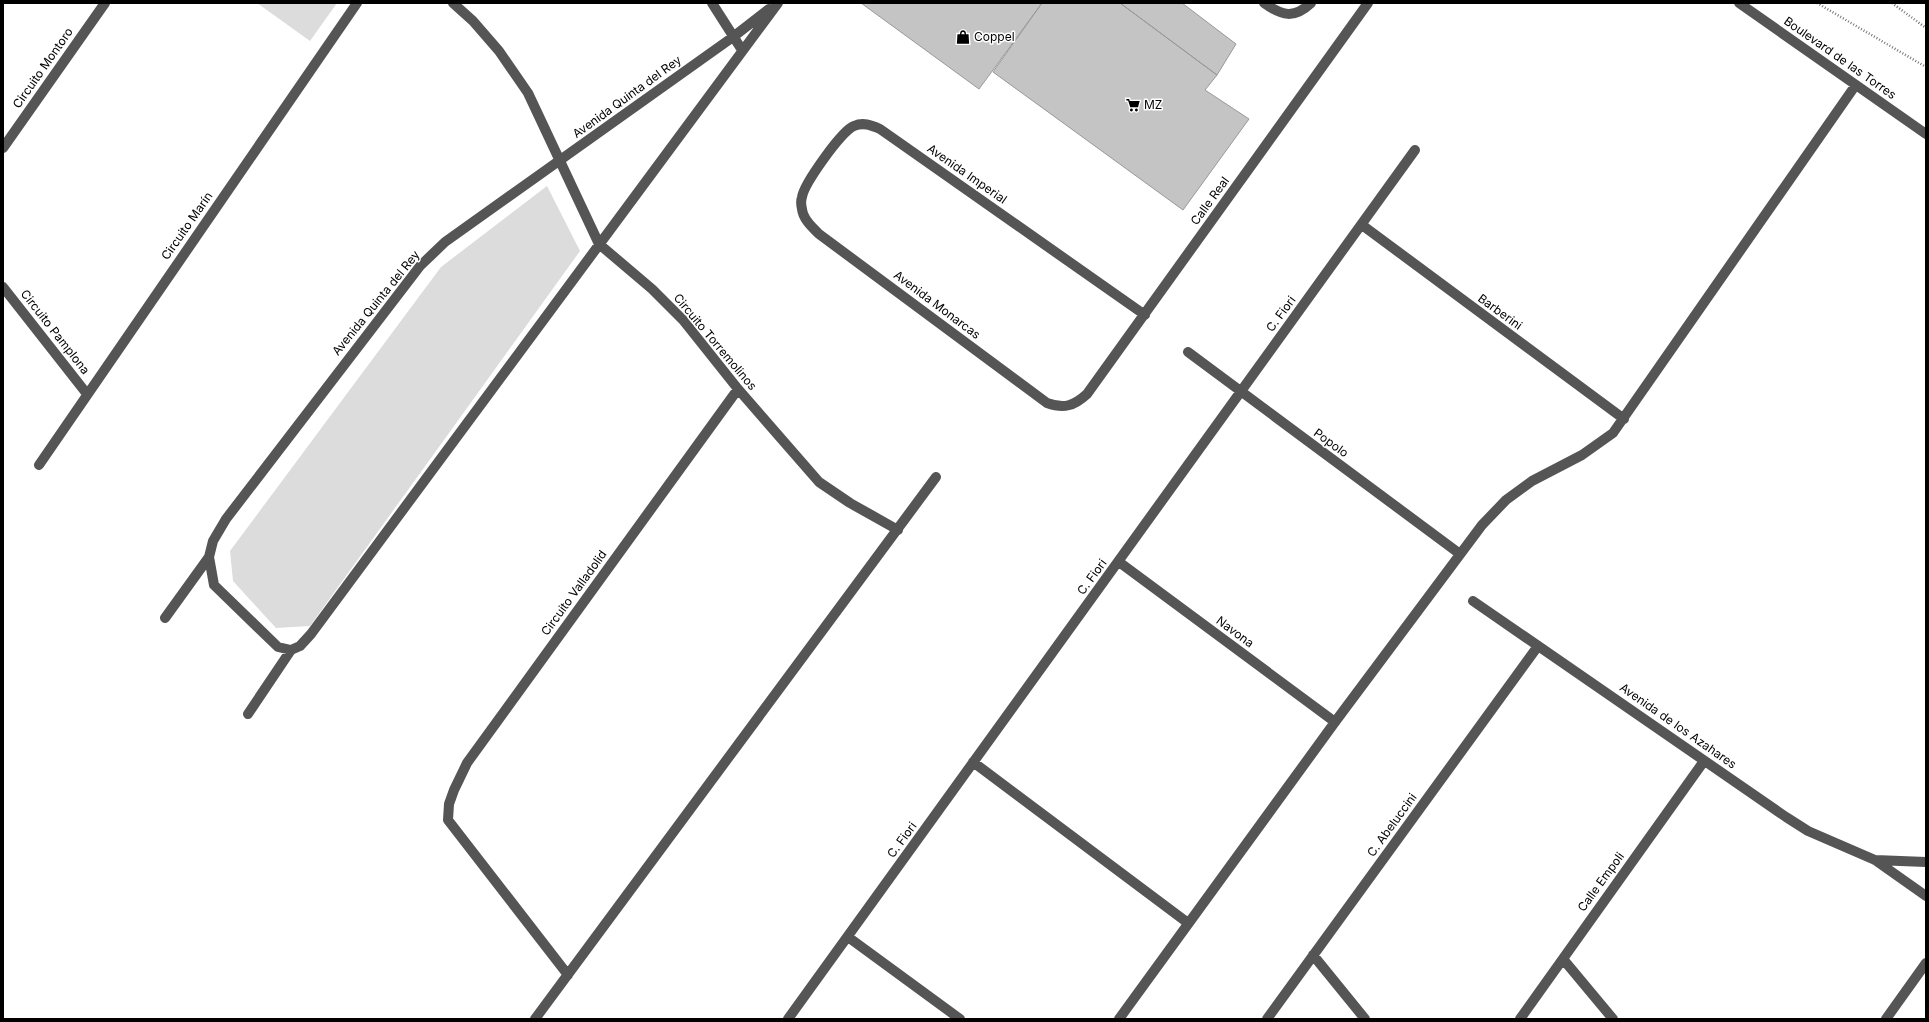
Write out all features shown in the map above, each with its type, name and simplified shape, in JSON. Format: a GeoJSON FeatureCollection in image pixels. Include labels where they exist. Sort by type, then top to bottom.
{"type":"FeatureCollection","features":[{"type":"Feature","properties":{"kind":"street","name":"Circuito Montoro"},"geometry":{"type":"LineString","coordinates":[[3,148],[105,3]]}},
{"type":"Feature","properties":{"kind":"street","name":"Circuito Marín"},"geometry":{"type":"LineString","coordinates":[[39,465],[357,3]]}},
{"type":"Feature","properties":{"kind":"street","name":"Circuito Torremolinos"},"geometry":{"type":"LineString","coordinates":[[453,3],[474,21],[499,51],[528,93],[599,244],[652,289],[683,320],[738,389],[819,482],[850,503],[898,530]]}},
{"type":"Feature","properties":{"kind":"street"},"geometry":{"type":"LineString","coordinates":[[712,3],[742,50]]}},
{"type":"Feature","properties":{"kind":"street","name":"Avenida Quinta del Rey"},"geometry":{"type":"LineString","coordinates":[[164,618],[209,557],[213,541],[226,519],[420,266],[445,242],[733,37],[777,3]]}},
{"type":"Feature","properties":{"kind":"street"},"geometry":{"type":"LineString","coordinates":[[248,714],[291,650],[300,646],[311,634],[777,3]]}},
{"type":"Feature","properties":{"kind":"street"},"geometry":{"type":"LineString","coordinates":[[1264,3],[1285,14],[1300,13],[1312,3]]}},
{"type":"Feature","properties":{"kind":"street","name":"Calle Real"},"geometry":{"type":"LineString","coordinates":[[1067,407],[1077,403],[1087,394],[1368,3]]}},
{"type":"Feature","properties":{"kind":"street","name":"Boulevard de las Torres"},"geometry":{"type":"LineString","coordinates":[[1739,3],[1855,86],[1926,134]]}},
{"type":"Feature","properties":{"kind":"street"},"geometry":{"type":"LineString","coordinates":[[1119,1019],[1335,722],[1482,525],[1506,500],[1532,481],[1582,455],[1613,433],[1855,86]]}},
{"type":"Feature","properties":{"kind":"street","name":"Avenida Imperial"},"geometry":{"type":"LineString","coordinates":[[802,210],[802,197],[807,183],[842,134],[853,126],[868,124],[880,129],[1144,315]]}},
{"type":"Feature","properties":{"kind":"street","name":"C. Fiori"},"geometry":{"type":"LineString","coordinates":[[788,1019],[973,762],[1120,562],[1415,150]]}},
{"type":"Feature","properties":{"kind":"street","name":"Avenida Monarcas"},"geometry":{"type":"LineString","coordinates":[[802,210],[809,224],[831,243],[1047,403],[1057,407],[1067,407]]}},
{"type":"Feature","properties":{"kind":"street","name":"Barberini"},"geometry":{"type":"LineString","coordinates":[[1362,225],[1624,419]]}},
{"type":"Feature","properties":{"kind":"street","name":"Circuito Pamplona"},"geometry":{"type":"LineString","coordinates":[[3,287],[87,394]]}},
{"type":"Feature","properties":{"kind":"street","name":"Popolo"},"geometry":{"type":"LineString","coordinates":[[1188,352],[1460,554]]}},
{"type":"Feature","properties":{"kind":"street","name":"Circuito Valladolid"},"geometry":{"type":"LineString","coordinates":[[568,975],[448,820],[451,797],[467,763],[738,389]]}},
{"type":"Feature","properties":{"kind":"street"},"geometry":{"type":"LineString","coordinates":[[535,1019],[936,477]]}},
{"type":"Feature","properties":{"kind":"street"},"geometry":{"type":"LineString","coordinates":[[209,557],[214,585],[278,647],[291,650]]}},
{"type":"Feature","properties":{"kind":"street","name":"Navona"},"geometry":{"type":"LineString","coordinates":[[1120,562],[1335,722]]}},
{"type":"Feature","properties":{"kind":"street","name":"Avenida de los Azahares"},"geometry":{"type":"LineString","coordinates":[[1473,601],[1808,831],[1875,860],[1926,896]]}},
{"type":"Feature","properties":{"kind":"street","name":"C. Abeluccini"},"geometry":{"type":"LineString","coordinates":[[1267,1019],[1538,646]]}},
{"type":"Feature","properties":{"kind":"street","name":"Calle Empoli"},"geometry":{"type":"LineString","coordinates":[[1520,1019],[1704,760]]}},
{"type":"Feature","properties":{"kind":"street"},"geometry":{"type":"LineString","coordinates":[[973,762],[1188,923]]}},
{"type":"Feature","properties":{"kind":"street","name":"Avenida de los Azahares"},"geometry":{"type":"LineString","coordinates":[[1875,860],[1926,862]]}},
{"type":"Feature","properties":{"kind":"street"},"geometry":{"type":"LineString","coordinates":[[848,937],[960,1019]]}},
{"type":"Feature","properties":{"kind":"street"},"geometry":{"type":"LineString","coordinates":[[1313,955],[1364,1019]]}},
{"type":"Feature","properties":{"kind":"street"},"geometry":{"type":"LineString","coordinates":[[1563,958],[1613,1019]]}},
{"type":"Feature","properties":{"kind":"street"},"geometry":{"type":"LineString","coordinates":[[1886,1019],[1926,964]]}},
{"type":"Feature","properties":{"kind":"path"},"geometry":{"type":"LineString","coordinates":[[1817,3],[1926,67]]}},
{"type":"Feature","properties":{"kind":"path"},"geometry":{"type":"LineString","coordinates":[[1892,3],[1926,28]]}},
{"type":"Feature","properties":{"kind":"shaded area"},"geometry":{"type":"Polygon","coordinates":[[[257,3],[337,3],[310,41],[257,3]]]}},
{"type":"Feature","properties":{"kind":"shaded area"},"geometry":{"type":"Polygon","coordinates":[[[547,186],[580,251],[310,626],[276,628],[233,581],[230,551],[441,267],[547,186]]]}},
{"type":"Feature","properties":{"kind":"building","name":"Coppel"},"geometry":{"type":"Polygon","coordinates":[[[861,3],[1042,3],[979,89],[861,3]]]}},
{"type":"Feature","properties":{"kind":"building","name":"MZ"},"geometry":{"type":"Polygon","coordinates":[[[1042,3],[1120,3],[1217,75],[1205,90],[1249,119],[1183,210],[993,72],[1042,3]]]}},
{"type":"Feature","properties":{"kind":"building"},"geometry":{"type":"Polygon","coordinates":[[[1120,3],[1182,3],[1236,44],[1217,75],[1120,3]]]}},
{"type":"Feature","properties":{"kind":"place","name":"Coppel"},"geometry":{"type":"Point","coordinates":[963,37]}},
{"type":"Feature","properties":{"kind":"place","name":"MZ"},"geometry":{"type":"Point","coordinates":[1133,105]}}]}
